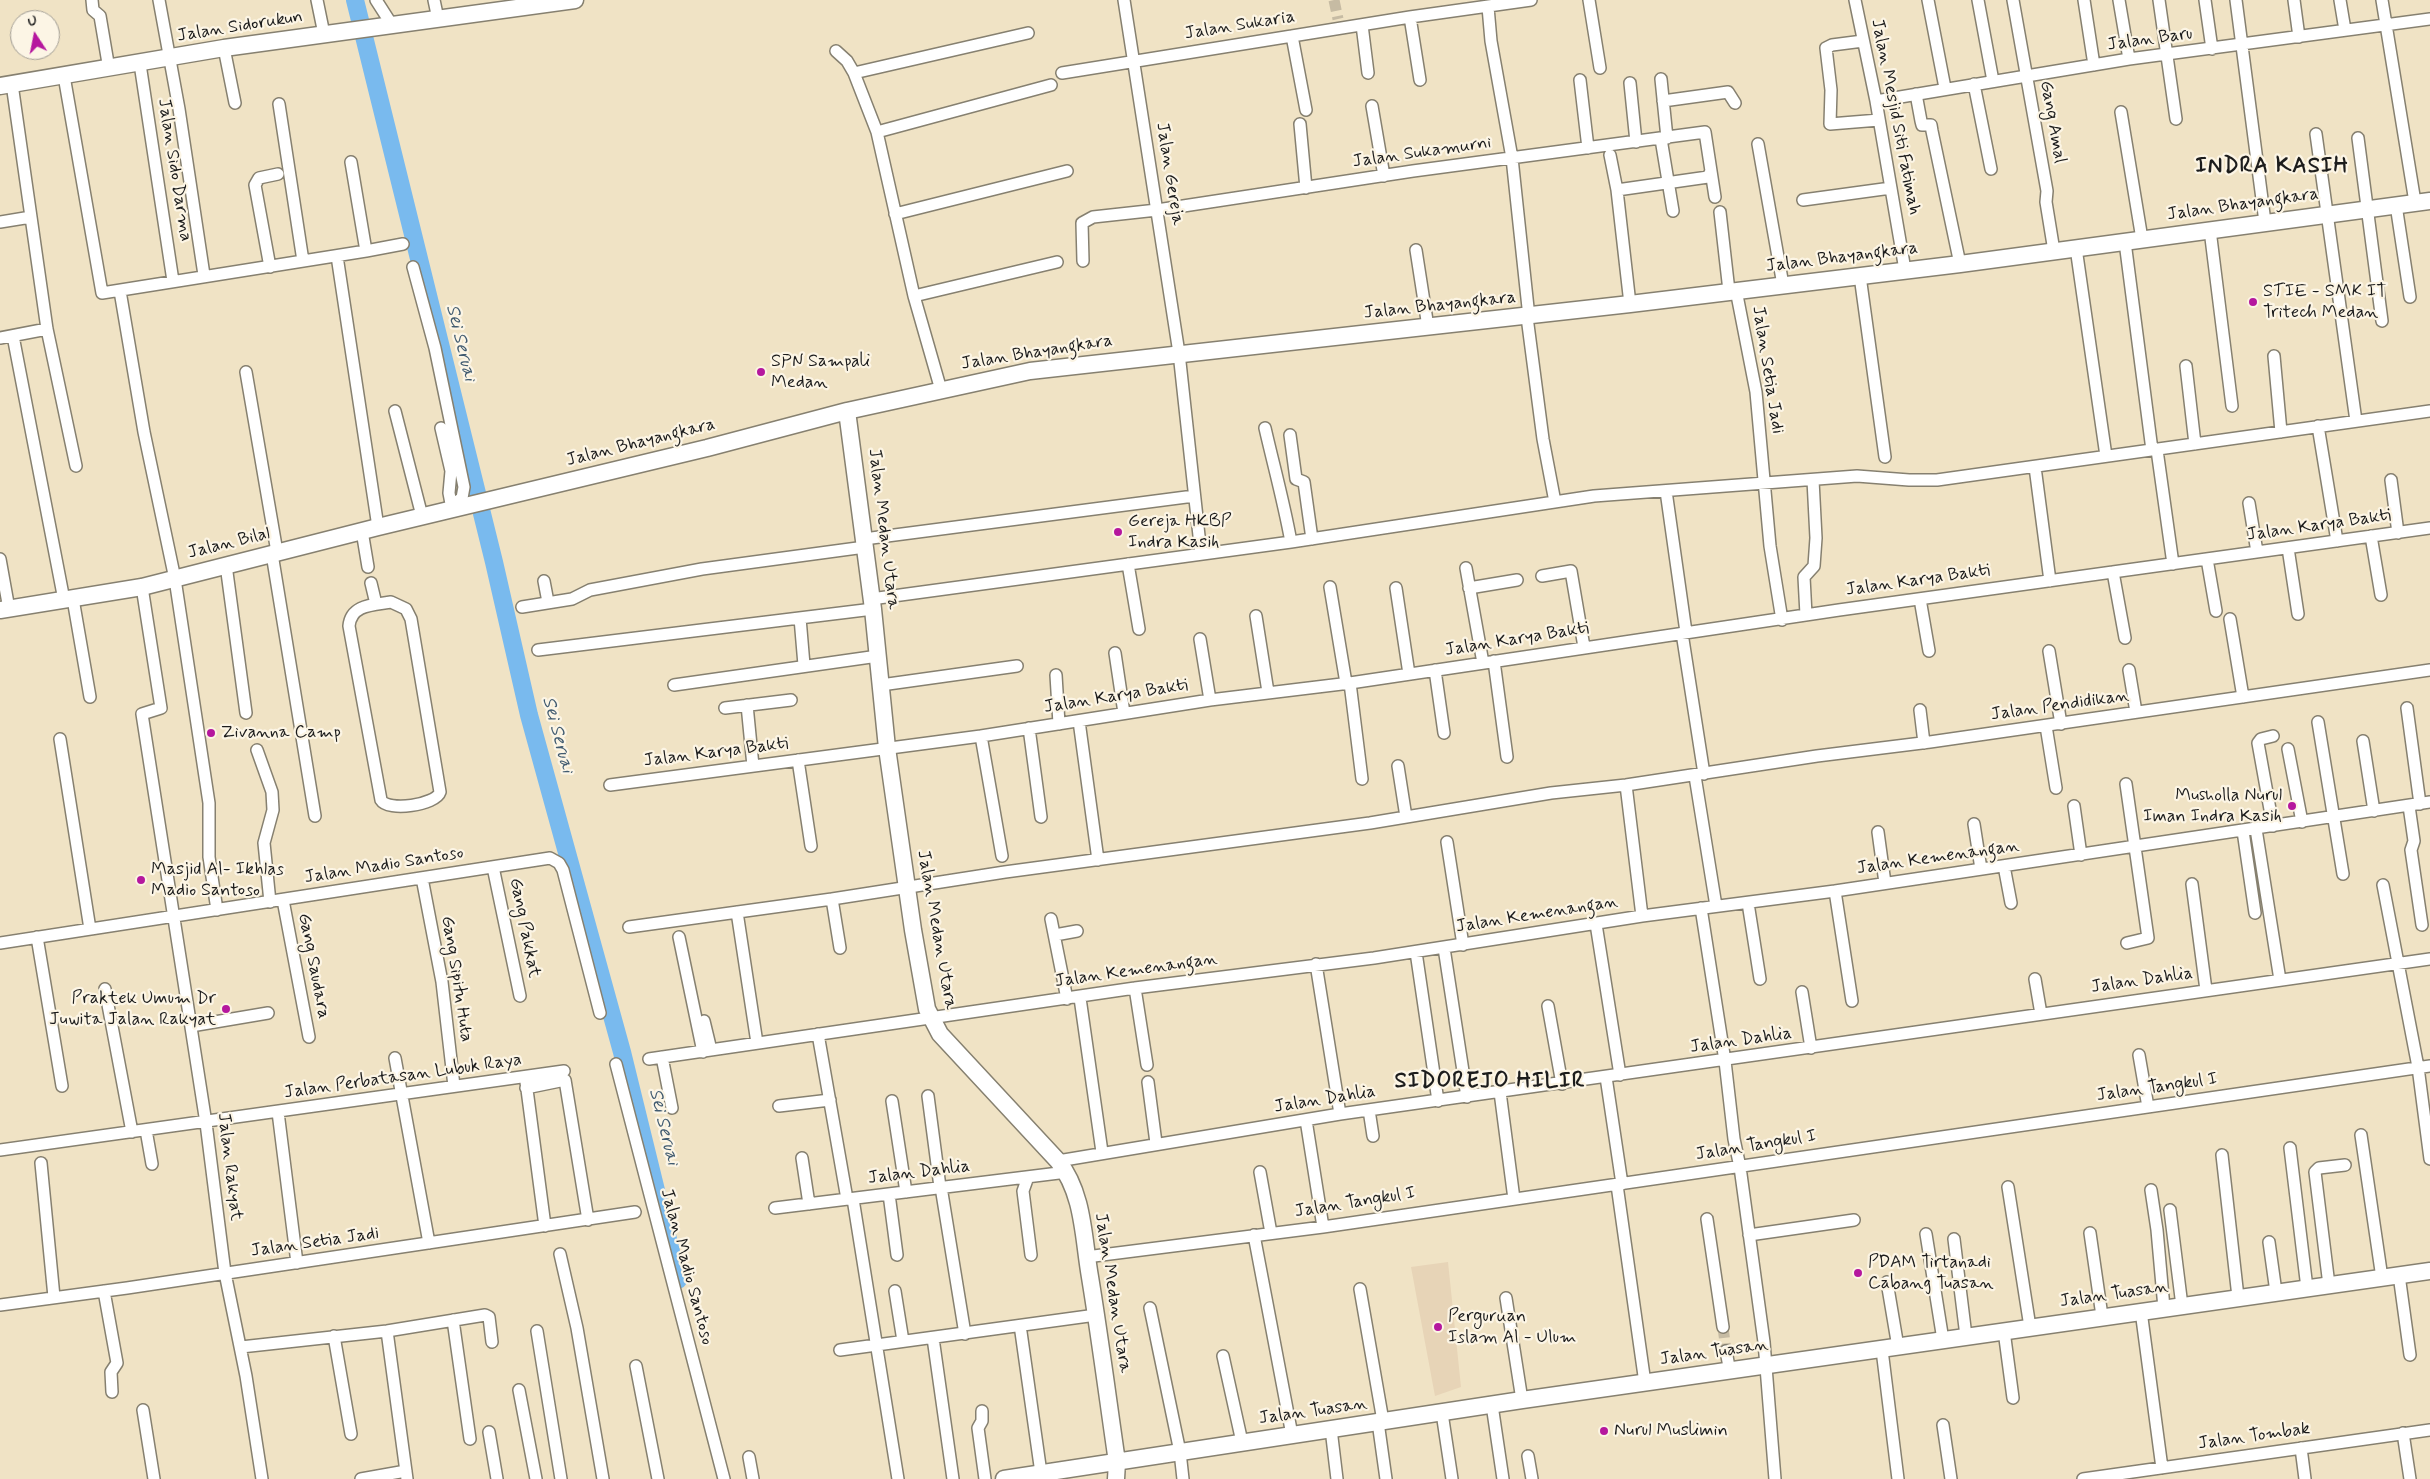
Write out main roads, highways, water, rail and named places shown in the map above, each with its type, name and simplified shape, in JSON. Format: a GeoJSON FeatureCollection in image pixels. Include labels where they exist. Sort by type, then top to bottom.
{"type":"FeatureCollection","features":[{"type":"Feature","properties":{"kind":"waterway","name":"Sei Seruai"},"geometry":{"type":"LineString","coordinates":[[355,0],[494,562],[529,715],[622,1052],[678,1280]]}},
{"type":"Feature","properties":{"kind":"tunnel"},"geometry":{"type":"LineString","coordinates":[[1334,0],[1338,19]]}},
{"type":"Feature","properties":{"kind":"tunnel"},"geometry":{"type":"LineString","coordinates":[[1723,1327],[1726,1351]]}},
{"type":"Feature","properties":{"kind":"place","name":"STIE - SMK IT Tritech Medan"},"geometry":{"type":"Point","coordinates":[2253,302]}},
{"type":"Feature","properties":{"kind":"place","name":"SPN Sampali Medan"},"geometry":{"type":"Point","coordinates":[761,372]}},
{"type":"Feature","properties":{"kind":"place","name":"Gereja HKBP Indra Kasih"},"geometry":{"type":"Point","coordinates":[1118,532]}},
{"type":"Feature","properties":{"kind":"place","name":"Zivanna Camp"},"geometry":{"type":"Point","coordinates":[211,733]}},
{"type":"Feature","properties":{"kind":"place","name":"Musholla Nurul Iman Indra Kasih"},"geometry":{"type":"Point","coordinates":[2292,806]}},
{"type":"Feature","properties":{"kind":"place","name":"Masjid Al- Ikhlas Madio Santoso"},"geometry":{"type":"Point","coordinates":[141,880]}},
{"type":"Feature","properties":{"kind":"place","name":"Praktek Umum Dr Juwita Jalan Rakyat"},"geometry":{"type":"Point","coordinates":[226,1009]}},
{"type":"Feature","properties":{"kind":"place","name":"PDAM Tirtanadi Cabang Tuasan"},"geometry":{"type":"Point","coordinates":[1858,1273]}},
{"type":"Feature","properties":{"kind":"place","name":"Perguruan Islam Al - Ulum"},"geometry":{"type":"Point","coordinates":[1438,1327]}},
{"type":"Feature","properties":{"kind":"place","name":"Nurul Muslimin"},"geometry":{"type":"Point","coordinates":[1604,1431]}},
{"type":"Feature","properties":{"kind":"district","name":"INDRA KASIH"},"geometry":{"type":"Point","coordinates":[2272,167]}},
{"type":"Feature","properties":{"kind":"district","name":"SIDOREJO HILIR"},"geometry":{"type":"Point","coordinates":[1490,1082]}}]}
